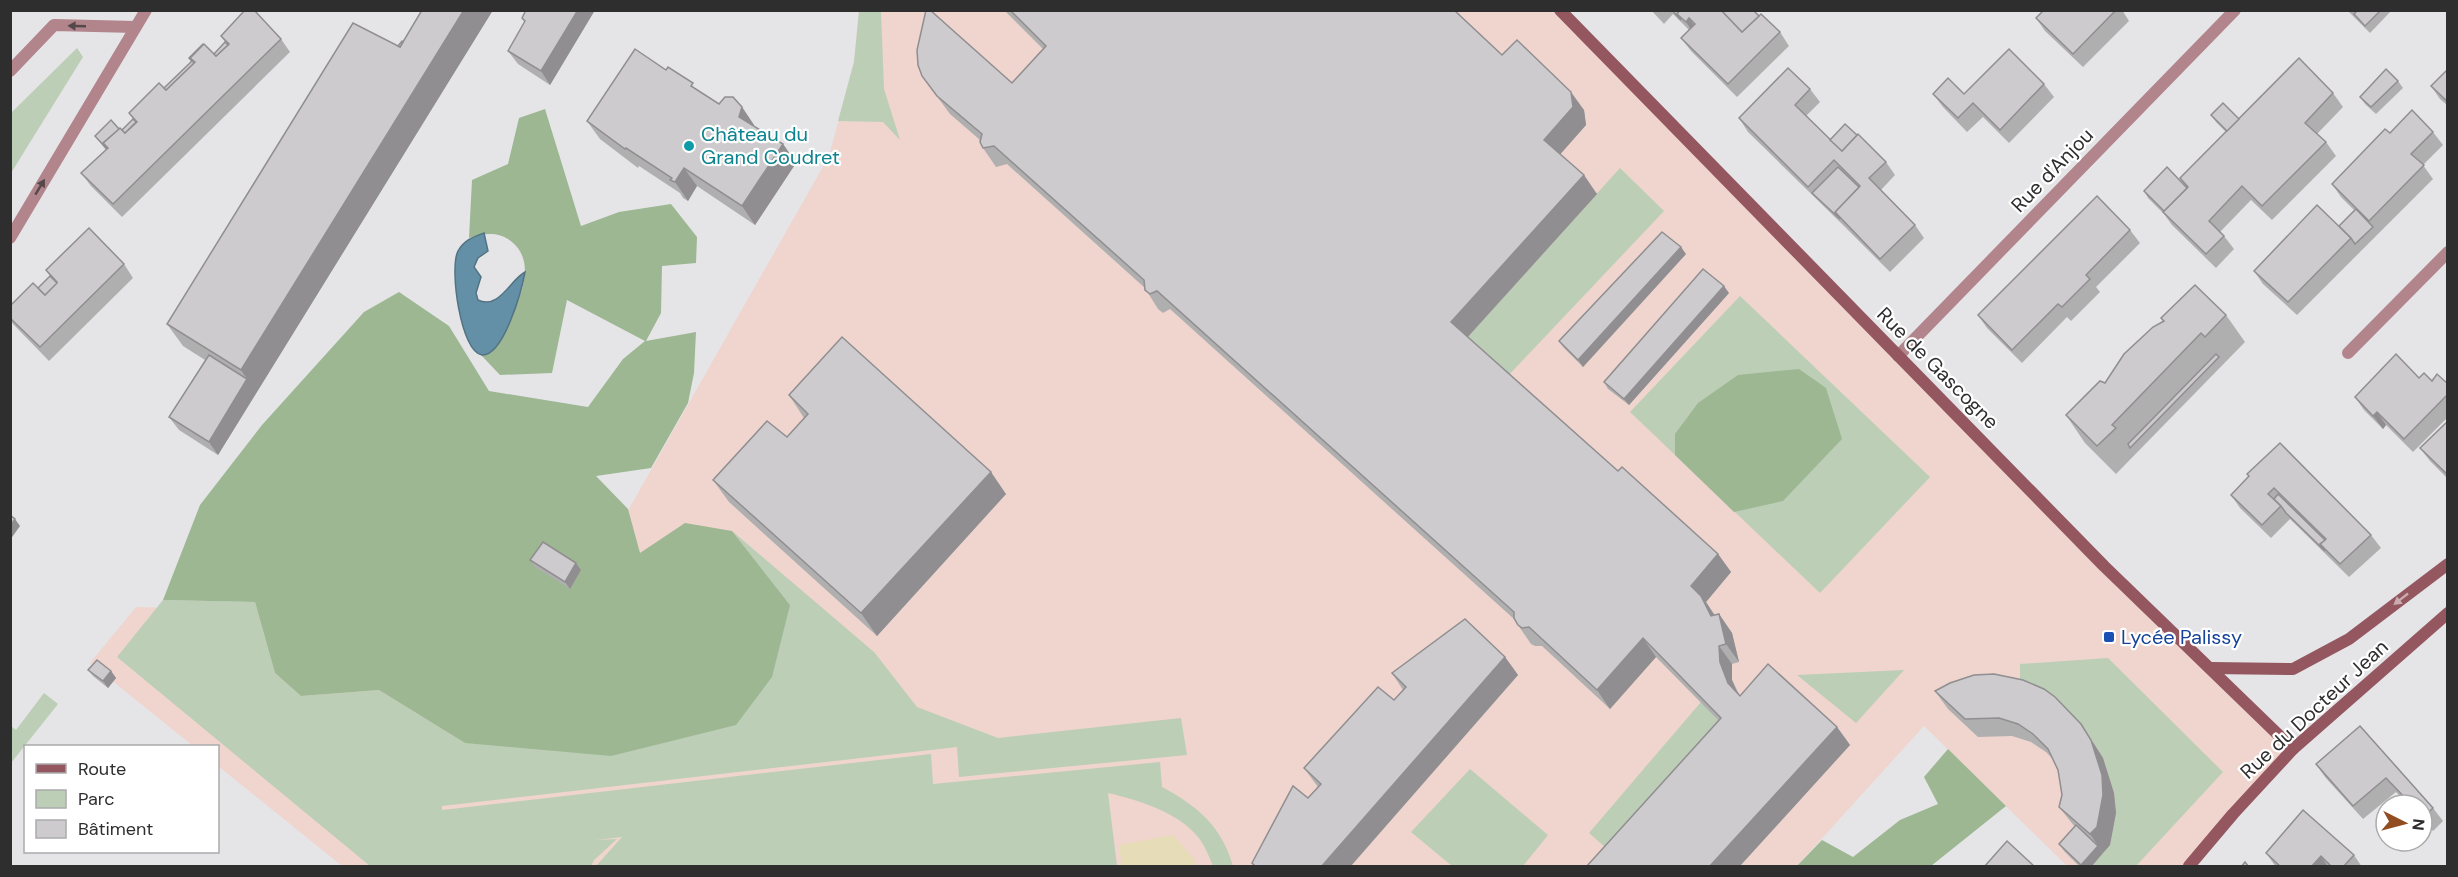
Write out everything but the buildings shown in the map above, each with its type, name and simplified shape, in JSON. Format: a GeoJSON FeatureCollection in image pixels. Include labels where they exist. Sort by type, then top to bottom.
{"type":"FeatureCollection","features":[{"type":"Feature","properties":{"kind":"street"},"geometry":{"type":"LineString","coordinates":[[10,238],[146,10]]}},
{"type":"Feature","properties":{"kind":"street","name":"Rue de Gascogne"},"geometry":{"type":"LineString","coordinates":[[1560,10],[2103,566],[2293,749]]}},
{"type":"Feature","properties":{"kind":"street","name":"Rue d'Anjou"},"geometry":{"type":"LineString","coordinates":[[1898,356],[2235,10]]}},
{"type":"Feature","properties":{"kind":"street"},"geometry":{"type":"LineString","coordinates":[[10,71],[54,25],[135,27]]}},
{"type":"Feature","properties":{"kind":"street"},"geometry":{"type":"LineString","coordinates":[[2348,353],[2448,252]]}},
{"type":"Feature","properties":{"kind":"street","name":"Rue du Docteur Jean"},"geometry":{"type":"LineString","coordinates":[[2211,668],[2293,669],[2349,639],[2448,564]]}},
{"type":"Feature","properties":{"kind":"street","name":"Rue du Docteur Jean"},"geometry":{"type":"LineString","coordinates":[[2189,867],[2233,814],[2293,749],[2448,613]]}},
{"type":"Feature","properties":{"kind":"shaded area"},"geometry":{"type":"Polygon","coordinates":[[[1558,10],[2293,749],[2189,866],[2067,866],[1924,726],[1797,866],[342,866],[219,767],[219,745],[192,745],[90,663],[136,607],[567,618],[829,156],[854,62],[859,11],[1558,10]]]}},
{"type":"Feature","properties":{"kind":"green space"},"geometry":{"type":"Polygon","coordinates":[[[859,11],[881,11],[884,89],[900,140],[883,122],[838,121],[854,62],[859,11]]]}},
{"type":"Feature","properties":{"kind":"green space"},"geometry":{"type":"Polygon","coordinates":[[[77,48],[83,57],[11,173],[11,113],[77,48]]]}},
{"type":"Feature","properties":{"kind":"green space"},"geometry":{"type":"Polygon","coordinates":[[[545,109],[581,226],[619,212],[671,204],[697,237],[696,263],[662,266],[661,313],[646,341],[696,332],[694,373],[688,403],[651,468],[596,476],[628,509],[640,553],[685,523],[732,531],[790,605],[772,677],[736,725],[611,756],[465,743],[379,690],[301,696],[275,673],[255,602],[163,600],[200,505],[262,425],[364,312],[399,292],[449,326],[489,391],[588,407],[623,359],[645,341],[567,300],[552,373],[500,375],[481,355],[491,352],[513,313],[524,282],[525,267],[521,253],[507,238],[491,234],[469,238],[472,180],[508,164],[519,118],[545,109]]]}},
{"type":"Feature","properties":{"kind":"green space"},"geometry":{"type":"Polygon","coordinates":[[[1620,168],[1664,211],[1506,378],[1464,341],[1620,168]]]}},
{"type":"Feature","properties":{"kind":"green space"},"geometry":{"type":"Polygon","coordinates":[[[1740,296],[1930,477],[1820,593],[1630,412],[1740,296]]]}},
{"type":"Feature","properties":{"kind":"green space"},"geometry":{"type":"Polygon","coordinates":[[[1799,369],[1826,388],[1842,439],[1783,501],[1734,512],[1675,455],[1675,434],[1698,403],[1738,375],[1799,369]]]}},
{"type":"Feature","properties":{"kind":"green space"},"geometry":{"type":"Polygon","coordinates":[[[732,531],[874,652],[917,707],[998,738],[1181,718],[1187,755],[959,777],[957,747],[442,806],[442,810],[931,754],[933,784],[1160,762],[1162,787],[1187,802],[1207,819],[1222,840],[1233,866],[1213,866],[1198,837],[1190,828],[1169,814],[1144,803],[1108,793],[1117,866],[596,866],[622,837],[596,840],[617,839],[594,860],[591,866],[370,866],[117,657],[163,600],[255,602],[275,673],[301,696],[379,690],[465,743],[790,605],[732,531]]]}},
{"type":"Feature","properties":{"kind":"green space"},"geometry":{"type":"Polygon","coordinates":[[[2108,658],[2223,772],[2136,866],[2091,866],[2110,845],[2116,813],[2114,793],[2103,758],[2094,743],[2020,695],[2020,664],[2108,658]]]}},
{"type":"Feature","properties":{"kind":"green space"},"geometry":{"type":"Polygon","coordinates":[[[1904,670],[1856,723],[1797,675],[1904,670]]]}},
{"type":"Feature","properties":{"kind":"green space"},"geometry":{"type":"Polygon","coordinates":[[[44,693],[58,704],[11,763],[11,726],[16,730],[44,693]]]}},
{"type":"Feature","properties":{"kind":"green space"},"geometry":{"type":"Polygon","coordinates":[[[1701,702],[1734,736],[1621,861],[1589,833],[1701,702]]]}},
{"type":"Feature","properties":{"kind":"green space"},"geometry":{"type":"Polygon","coordinates":[[[1948,749],[2006,806],[1931,866],[1797,866],[1822,840],[1853,857],[1900,820],[1938,804],[1924,777],[1948,749]]]}},
{"type":"Feature","properties":{"kind":"green space"},"geometry":{"type":"Polygon","coordinates":[[[1470,769],[1548,835],[1523,866],[1452,866],[1411,832],[1470,769]]]}},
{"type":"Feature","properties":{"kind":"sand"},"geometry":{"type":"Polygon","coordinates":[[[1173,835],[1194,859],[1197,866],[1122,866],[1119,845],[1173,835]]]}},
{"type":"Feature","properties":{"kind":"water"},"geometry":{"type":"Polygon","coordinates":[[[484,233],[488,251],[478,258],[474,267],[481,277],[476,293],[478,300],[485,302],[498,298],[525,272],[516,306],[504,334],[498,345],[482,355],[475,351],[463,326],[455,274],[460,247],[469,239],[484,233]]]}},
{"type":"Feature","properties":{"kind":"place","name":"Château du Grand Coudret"},"geometry":{"type":"Point","coordinates":[689,146]}},
{"type":"Feature","properties":{"kind":"place","name":"Lycée Palissy"},"geometry":{"type":"Point","coordinates":[2109,637]}}]}
